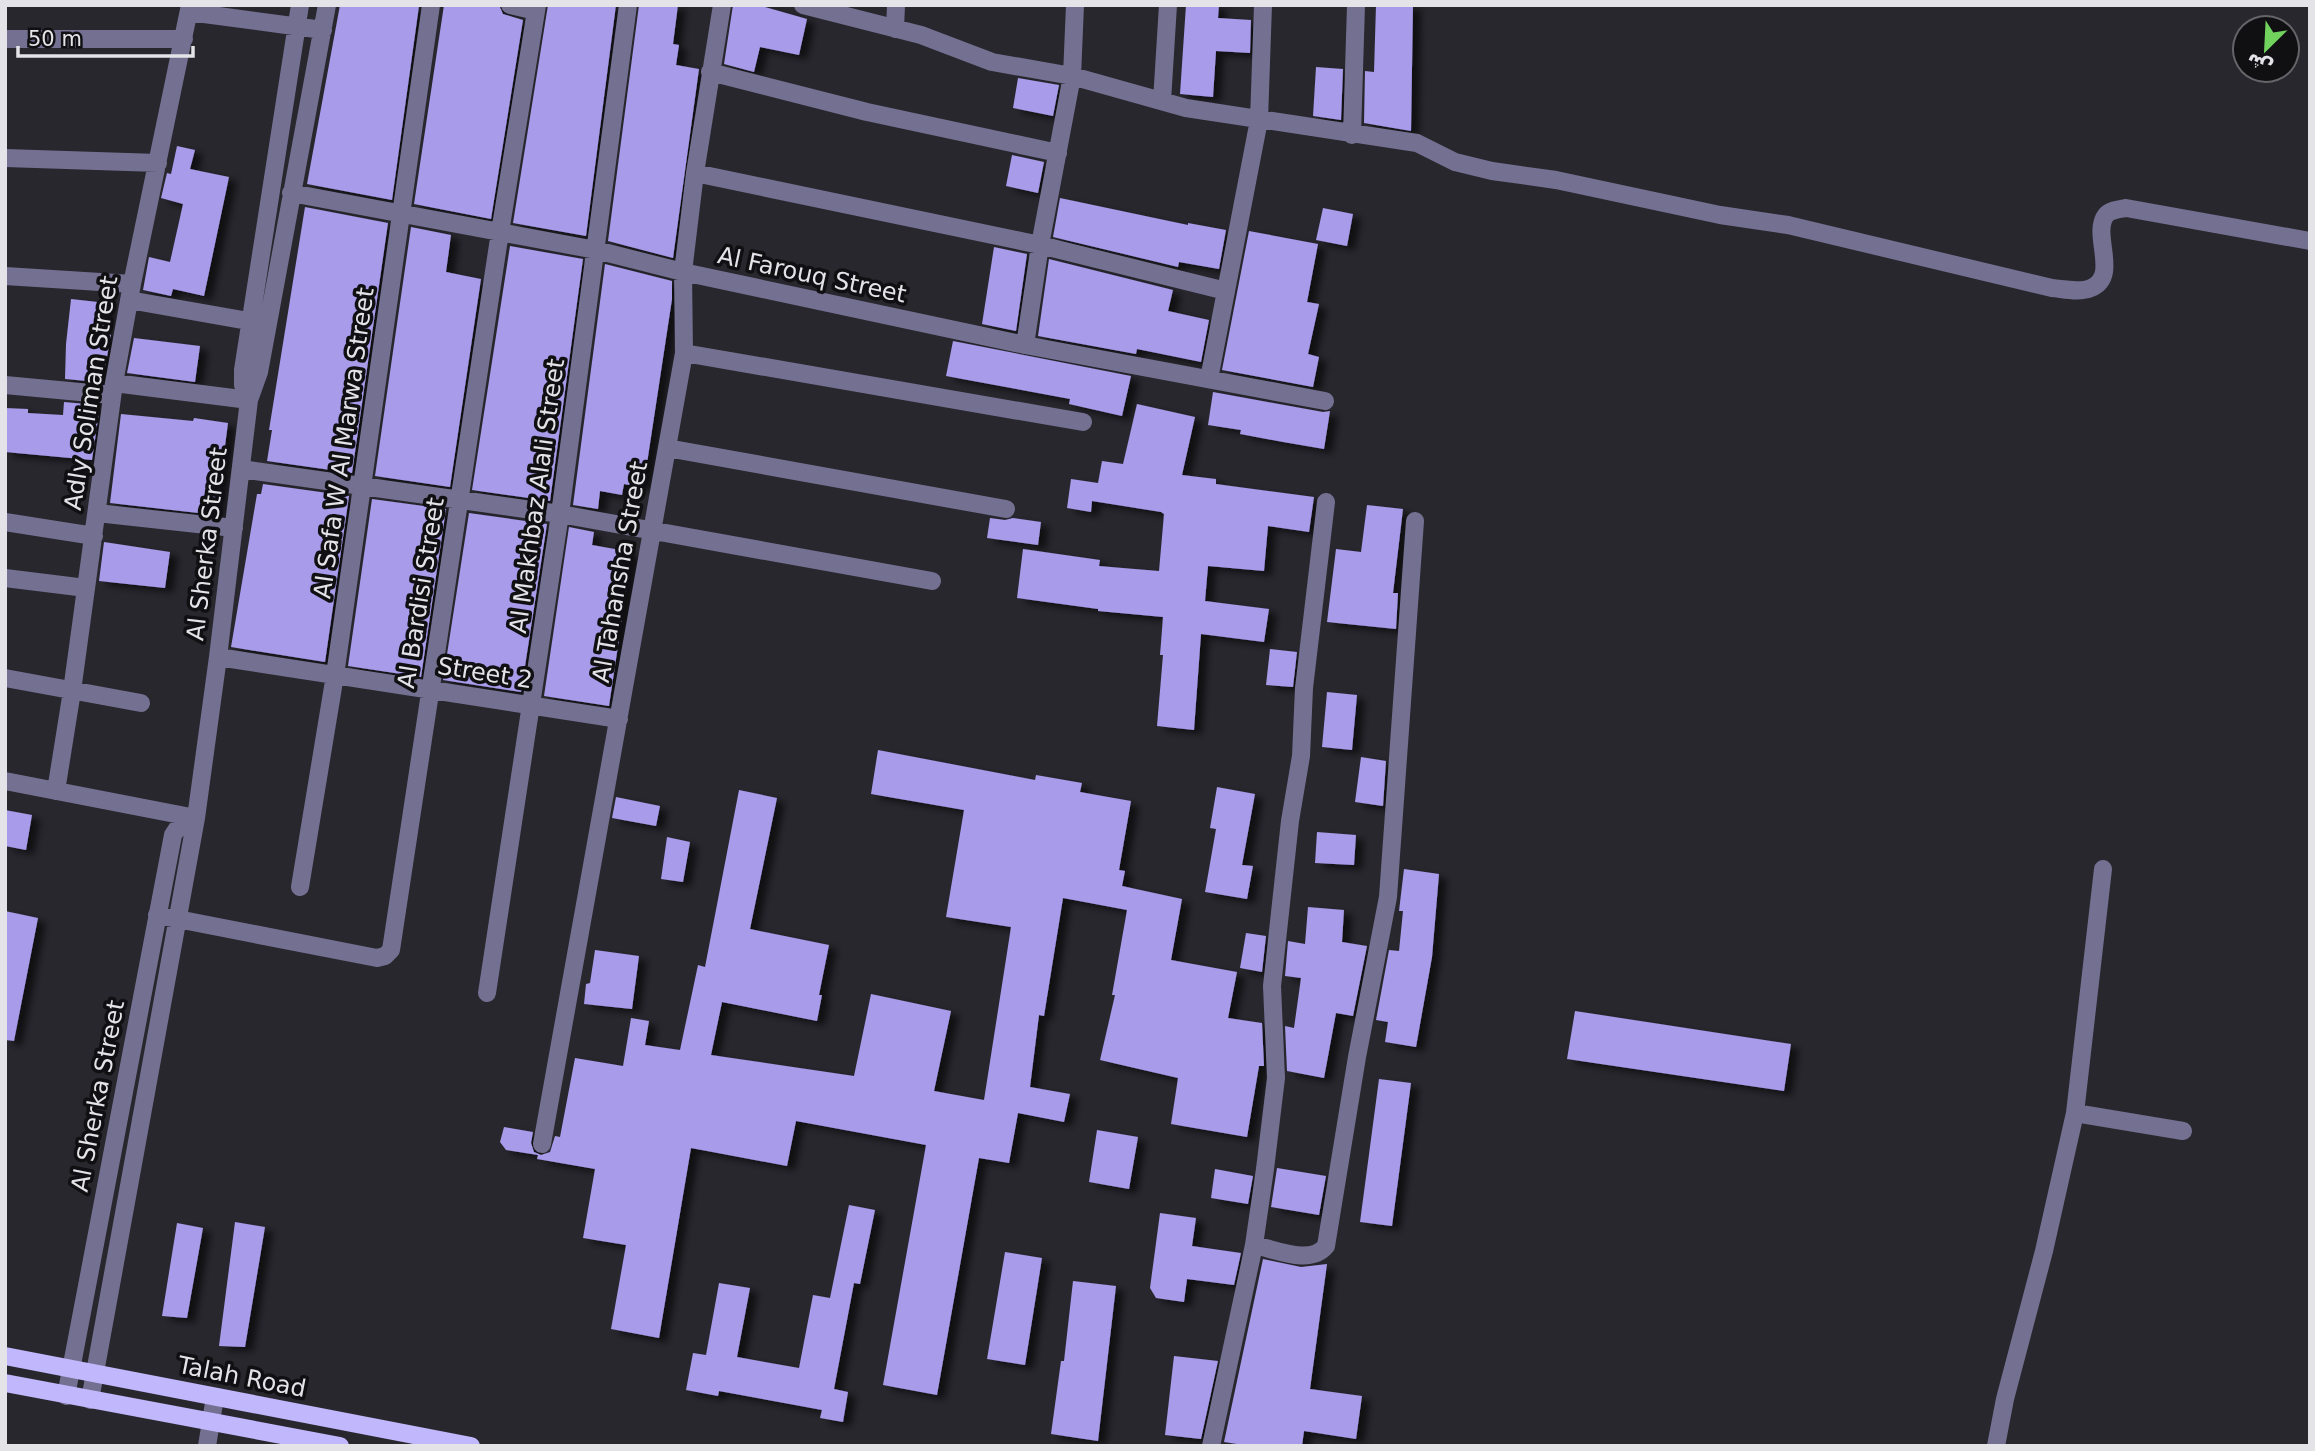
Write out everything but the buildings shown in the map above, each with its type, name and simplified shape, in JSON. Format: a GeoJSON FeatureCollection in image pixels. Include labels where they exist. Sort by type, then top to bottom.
{"type":"FeatureCollection","features":[{"type":"Feature","properties":{"kind":"main road","name":"Talah Road"},"geometry":{"type":"LineString","coordinates":[[5,1356],[471,1446]]}},
{"type":"Feature","properties":{"kind":"main road","name":"Talah Road"},"geometry":{"type":"LineString","coordinates":[[5,1383],[340,1446]]}},
{"type":"Feature","properties":{"kind":"street","name":"Al Sherka Street"},"geometry":{"type":"LineString","coordinates":[[90,1400],[196,818],[249,400],[257,379],[259,323],[300,5]]}},
{"type":"Feature","properties":{"kind":"street","name":"Al Sherka Street"},"geometry":{"type":"LineString","coordinates":[[259,323],[291,193],[327,5]]}},
{"type":"Feature","properties":{"kind":"street","name":"Al Safa W Al Marwa Street"},"geometry":{"type":"LineString","coordinates":[[300,887],[335,675],[431,5]]}},
{"type":"Feature","properties":{"kind":"street"},"geometry":{"type":"LineString","coordinates":[[510,5],[537,8]]}},
{"type":"Feature","properties":{"kind":"street","name":"Al Makhbaz Alali Street"},"geometry":{"type":"LineString","coordinates":[[487,993],[561,514],[628,5]]}},
{"type":"Feature","properties":{"kind":"street","name":"Al Tahansha Street"},"geometry":{"type":"LineString","coordinates":[[542,1144],[684,353],[683,272],[695,173],[722,5]]}},
{"type":"Feature","properties":{"kind":"street"},"geometry":{"type":"LineString","coordinates":[[803,5],[921,35],[992,62],[1072,76],[1186,108],[1417,143],[1455,162],[1492,171],[1556,180],[1720,215],[1788,225],[2052,288],[2079,290],[2097,285],[2104,272],[2104,218],[2108,213],[2126,208],[2310,241]]}},
{"type":"Feature","properties":{"kind":"street"},"geometry":{"type":"LineString","coordinates":[[895,29],[897,5]]}},
{"type":"Feature","properties":{"kind":"street"},"geometry":{"type":"LineString","coordinates":[[1025,345],[1040,245],[1072,76],[1075,5]]}},
{"type":"Feature","properties":{"kind":"street"},"geometry":{"type":"LineString","coordinates":[[1162,101],[1168,5]]}},
{"type":"Feature","properties":{"kind":"street"},"geometry":{"type":"LineString","coordinates":[[1209,379],[1259,120],[1263,5]]}},
{"type":"Feature","properties":{"kind":"street"},"geometry":{"type":"LineString","coordinates":[[1352,135],[1356,5]]}},
{"type":"Feature","properties":{"kind":"street"},"geometry":{"type":"LineString","coordinates":[[190,8],[323,30]]}},
{"type":"Feature","properties":{"kind":"street","name":"Adly Soliman Street"},"geometry":{"type":"LineString","coordinates":[[56,791],[113,389],[190,8]]}},
{"type":"Feature","properties":{"kind":"street","name":"Al Bardisi Street"},"geometry":{"type":"LineString","coordinates":[[157,915],[377,958],[385,956],[394,943],[500,232],[537,8]]}},
{"type":"Feature","properties":{"kind":"street"},"geometry":{"type":"LineString","coordinates":[[5,39],[184,39]]}},
{"type":"Feature","properties":{"kind":"street"},"geometry":{"type":"LineString","coordinates":[[710,72],[867,111],[1058,153]]}},
{"type":"Feature","properties":{"kind":"street"},"geometry":{"type":"LineString","coordinates":[[5,158],[158,163]]}},
{"type":"Feature","properties":{"kind":"street"},"geometry":{"type":"LineString","coordinates":[[695,173],[1040,245],[1226,291]]}},
{"type":"Feature","properties":{"kind":"street","name":"Al Farouq Street"},"geometry":{"type":"LineString","coordinates":[[291,193],[596,250],[683,272],[1025,345],[1325,401]]}},
{"type":"Feature","properties":{"kind":"street"},"geometry":{"type":"LineString","coordinates":[[5,276],[131,292],[259,323]]}},
{"type":"Feature","properties":{"kind":"street"},"geometry":{"type":"LineString","coordinates":[[684,353],[1083,422]]}},
{"type":"Feature","properties":{"kind":"street"},"geometry":{"type":"LineString","coordinates":[[5,385],[113,389],[249,400]]}},
{"type":"Feature","properties":{"kind":"street"},"geometry":{"type":"LineString","coordinates":[[667,448],[1006,509]]}},
{"type":"Feature","properties":{"kind":"street"},"geometry":{"type":"LineString","coordinates":[[241,469],[561,514],[932,581]]}},
{"type":"Feature","properties":{"kind":"street"},"geometry":{"type":"LineString","coordinates":[[1211,1446],[1254,1245],[1276,1078],[1272,986],[1300,755],[1304,688],[1325,502]]}},
{"type":"Feature","properties":{"kind":"street"},"geometry":{"type":"LineString","coordinates":[[97,513],[233,528]]}},
{"type":"Feature","properties":{"kind":"street"},"geometry":{"type":"LineString","coordinates":[[1254,1245],[1307,1257],[1321,1253],[1326,1246],[1357,1057],[1388,897],[1415,521]]}},
{"type":"Feature","properties":{"kind":"street"},"geometry":{"type":"LineString","coordinates":[[5,522],[94,536]]}},
{"type":"Feature","properties":{"kind":"street"},"geometry":{"type":"LineString","coordinates":[[5,578],[86,588]]}},
{"type":"Feature","properties":{"kind":"street","name":"Street 2"},"geometry":{"type":"LineString","coordinates":[[218,657],[619,719]]}},
{"type":"Feature","properties":{"kind":"street"},"geometry":{"type":"LineString","coordinates":[[5,678],[141,703]]}},
{"type":"Feature","properties":{"kind":"street"},"geometry":{"type":"LineString","coordinates":[[5,781],[196,818]]}},
{"type":"Feature","properties":{"kind":"street","name":"Al Sherka Street"},"geometry":{"type":"LineString","coordinates":[[66,1396],[173,835],[179,826],[196,818]]}},
{"type":"Feature","properties":{"kind":"street"},"geometry":{"type":"LineString","coordinates":[[1996,1446],[2075,1112],[2103,869]]}},
{"type":"Feature","properties":{"kind":"street"},"geometry":{"type":"LineString","coordinates":[[2075,1112],[2183,1131]]}},
{"type":"Feature","properties":{"kind":"street"},"geometry":{"type":"LineString","coordinates":[[207,1446],[215,1397]]}}]}
